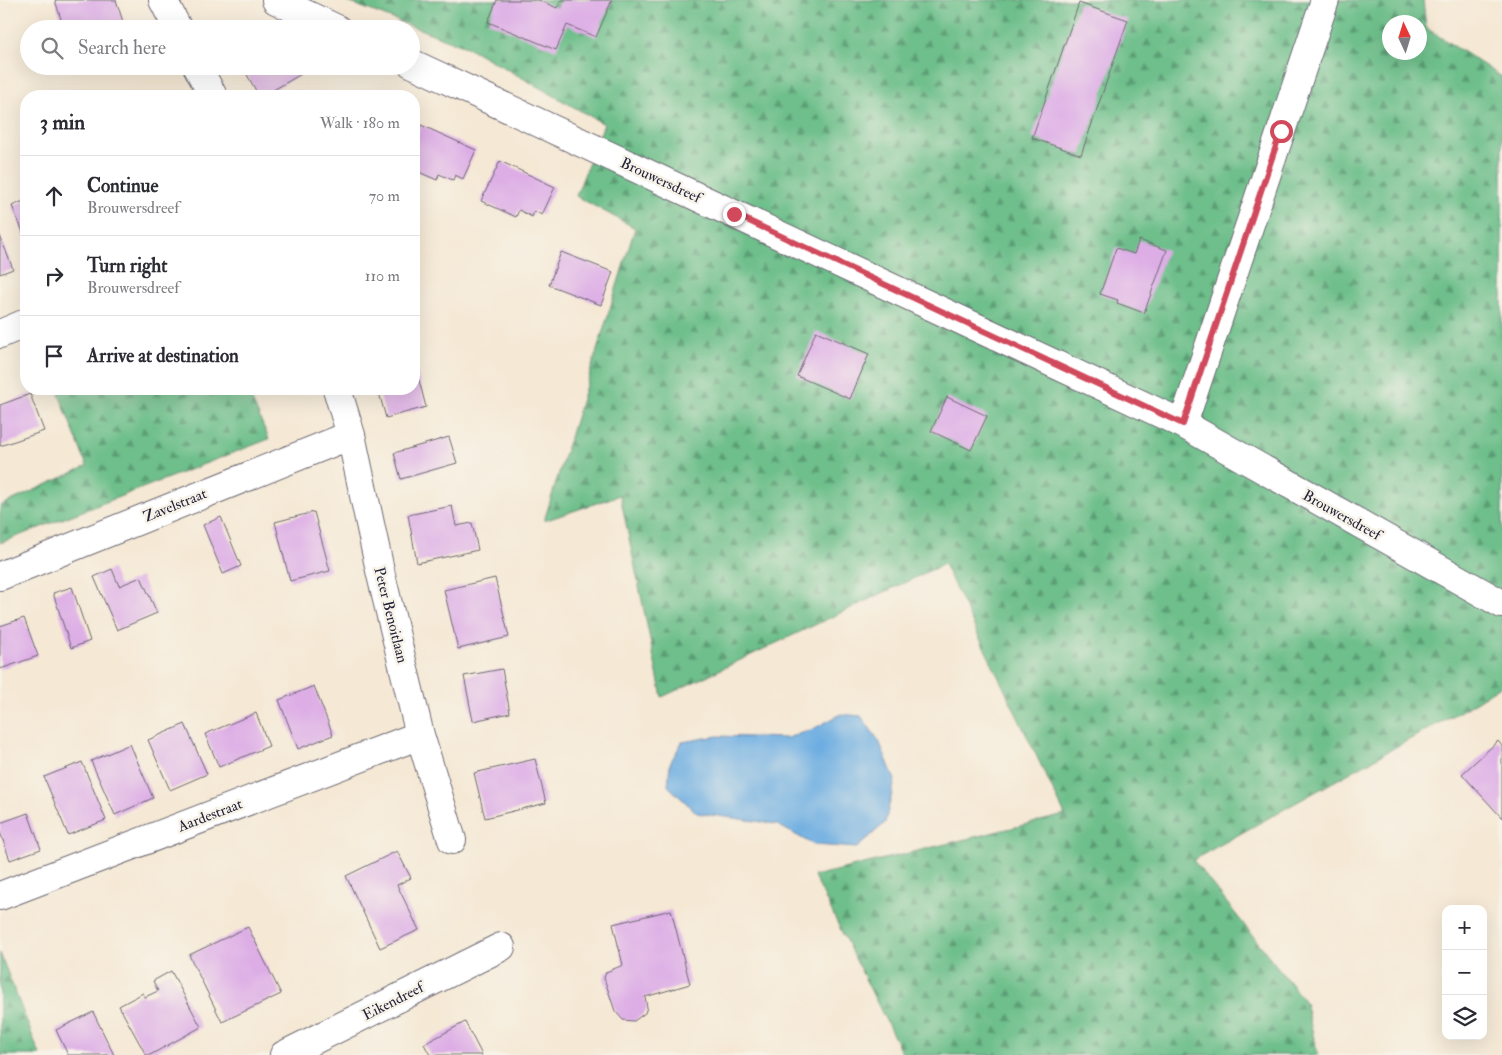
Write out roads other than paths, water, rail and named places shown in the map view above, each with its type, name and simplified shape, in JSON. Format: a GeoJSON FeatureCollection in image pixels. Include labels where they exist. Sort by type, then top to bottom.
{"type":"FeatureCollection","features":[{"type":"Feature","properties":{"kind":"street"},"geometry":{"type":"LineString","coordinates":[[163,0],[173,20]]}},
{"type":"Feature","properties":{"kind":"street"},"geometry":{"type":"LineString","coordinates":[[276,0],[318,20]]}},
{"type":"Feature","properties":{"kind":"street"},"geometry":{"type":"LineString","coordinates":[[1183,424],[1325,0]]}},
{"type":"Feature","properties":{"kind":"street","name":"Brouwersdreef"},"geometry":{"type":"LineString","coordinates":[[420,67],[1183,424],[1502,604]]}},
{"type":"Feature","properties":{"kind":"street"},"geometry":{"type":"LineString","coordinates":[[202,75],[209,90]]}},
{"type":"Feature","properties":{"kind":"street"},"geometry":{"type":"LineString","coordinates":[[0,334],[20,326]]}},
{"type":"Feature","properties":{"kind":"street","name":"Peter Benoitlaan"},"geometry":{"type":"LineString","coordinates":[[339,395],[351,435],[381,575],[420,734],[452,840]]}},
{"type":"Feature","properties":{"kind":"street","name":"Zavelstraat"},"geometry":{"type":"LineString","coordinates":[[0,576],[351,435]]}},
{"type":"Feature","properties":{"kind":"street","name":"Aardestraat"},"geometry":{"type":"LineString","coordinates":[[0,896],[420,734]]}},
{"type":"Feature","properties":{"kind":"street","name":"Eikendreef"},"geometry":{"type":"LineString","coordinates":[[284,1055],[501,947]]}},
{"type":"Feature","properties":{"kind":"water"},"geometry":{"type":"Polygon","coordinates":[[[841,714],[861,716],[879,741],[895,780],[885,823],[857,848],[814,845],[776,824],[697,813],[668,786],[670,763],[682,742],[717,736],[787,738],[813,729],[841,714]]]}}]}
